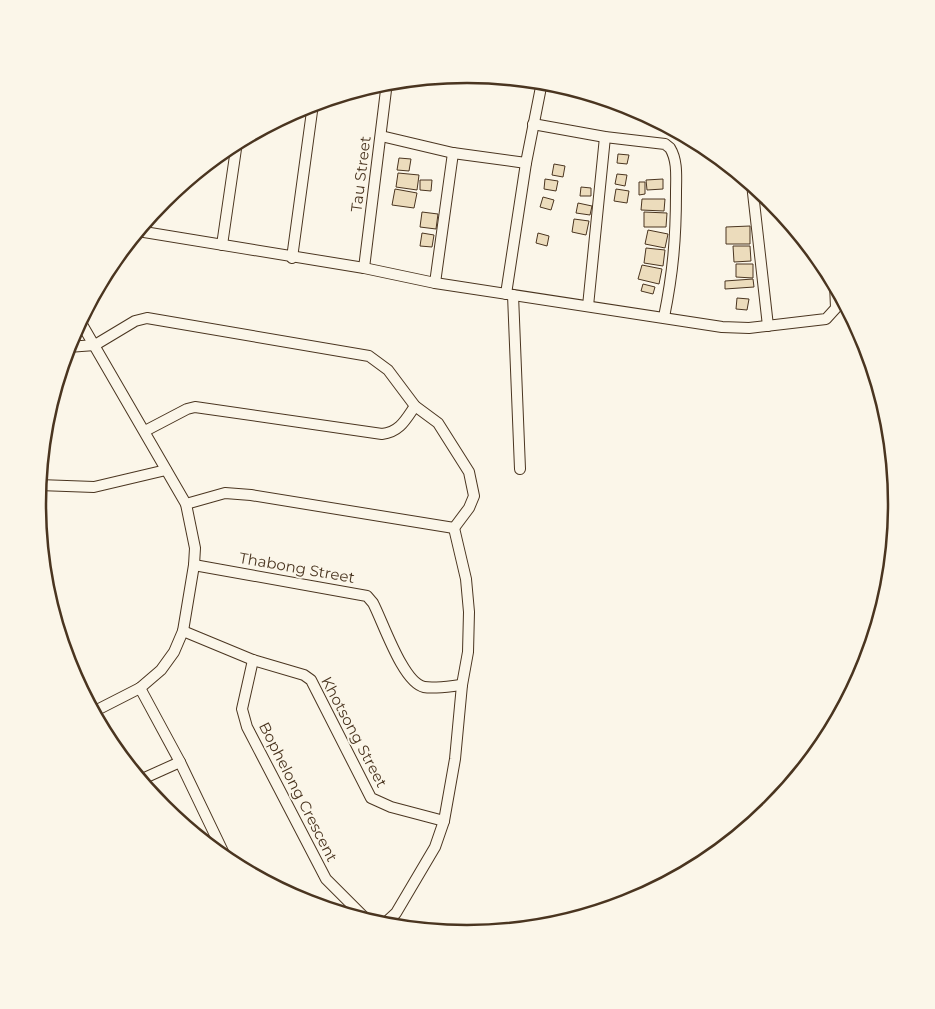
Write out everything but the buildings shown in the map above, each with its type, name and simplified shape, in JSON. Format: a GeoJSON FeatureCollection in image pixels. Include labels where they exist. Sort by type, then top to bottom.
{"type":"FeatureCollection","features":[{"type":"Feature","properties":{"kind":"street"},"geometry":{"type":"LineString","coordinates":[[520,469],[510,295],[526,163],[540,90]]}},
{"type":"Feature","properties":{"kind":"street","name":"Tau Street"},"geometry":{"type":"LineString","coordinates":[[364,268],[387,91]]}},
{"type":"Feature","properties":{"kind":"street"},"geometry":{"type":"LineString","coordinates":[[292,258],[312,113]]}},
{"type":"Feature","properties":{"kind":"street"},"geometry":{"type":"LineString","coordinates":[[533,124],[605,137],[665,144],[672,152],[676,170],[676,235],[673,268],[664,317]]}},
{"type":"Feature","properties":{"kind":"street"},"geometry":{"type":"LineString","coordinates":[[381,136],[453,153],[526,163]]}},
{"type":"Feature","properties":{"kind":"street"},"geometry":{"type":"LineString","coordinates":[[588,306],[605,137]]}},
{"type":"Feature","properties":{"kind":"street"},"geometry":{"type":"LineString","coordinates":[[222,244],[235,153]]}},
{"type":"Feature","properties":{"kind":"street"},"geometry":{"type":"LineString","coordinates":[[435,283],[453,153]]}},
{"type":"Feature","properties":{"kind":"street"},"geometry":{"type":"LineString","coordinates":[[753,196],[768,326]]}},
{"type":"Feature","properties":{"kind":"street"},"geometry":{"type":"LineString","coordinates":[[148,230],[292,258],[364,268],[435,283],[731,328],[826,319],[836,308],[836,301]]}},
{"type":"Feature","properties":{"kind":"street"},"geometry":{"type":"LineString","coordinates":[[77,346],[95,345],[135,321],[147,318],[364,355],[376,360],[388,370],[415,406],[438,423],[469,472],[474,496],[469,508],[454,528]]}},
{"type":"Feature","properties":{"kind":"street"},"geometry":{"type":"LineString","coordinates":[[85,329],[186,504],[194,537],[194,565],[183,631],[169,660],[140,688],[100,709]]}},
{"type":"Feature","properties":{"kind":"street"},"geometry":{"type":"LineString","coordinates":[[145,431],[187,409],[195,407],[382,434],[392,433],[399,428],[415,406]]}},
{"type":"Feature","properties":{"kind":"street"},"geometry":{"type":"LineString","coordinates":[[47,485],[94,487],[166,470]]}},
{"type":"Feature","properties":{"kind":"street"},"geometry":{"type":"LineString","coordinates":[[186,504],[213,496],[236,494],[454,528]]}},
{"type":"Feature","properties":{"kind":"street"},"geometry":{"type":"LineString","coordinates":[[390,919],[396,913],[436,847],[444,821],[456,759],[462,685],[468,652],[469,612],[466,579],[454,528]]}},
{"type":"Feature","properties":{"kind":"street","name":"Thabong Street"},"geometry":{"type":"LineString","coordinates":[[194,565],[367,596],[373,603],[410,679],[424,687],[462,685]]}},
{"type":"Feature","properties":{"kind":"street","name":"Khotsong Street"},"geometry":{"type":"LineString","coordinates":[[183,631],[253,660],[304,675],[311,680],[323,699],[372,798],[390,807],[444,821]]}},
{"type":"Feature","properties":{"kind":"street","name":"Bophelong Crescent"},"geometry":{"type":"LineString","coordinates":[[253,660],[242,709],[247,727],[326,879],[358,911]]}},
{"type":"Feature","properties":{"kind":"street"},"geometry":{"type":"LineString","coordinates":[[140,688],[180,762],[220,846]]}},
{"type":"Feature","properties":{"kind":"street"},"geometry":{"type":"LineString","coordinates":[[147,777],[180,762]]}}]}
